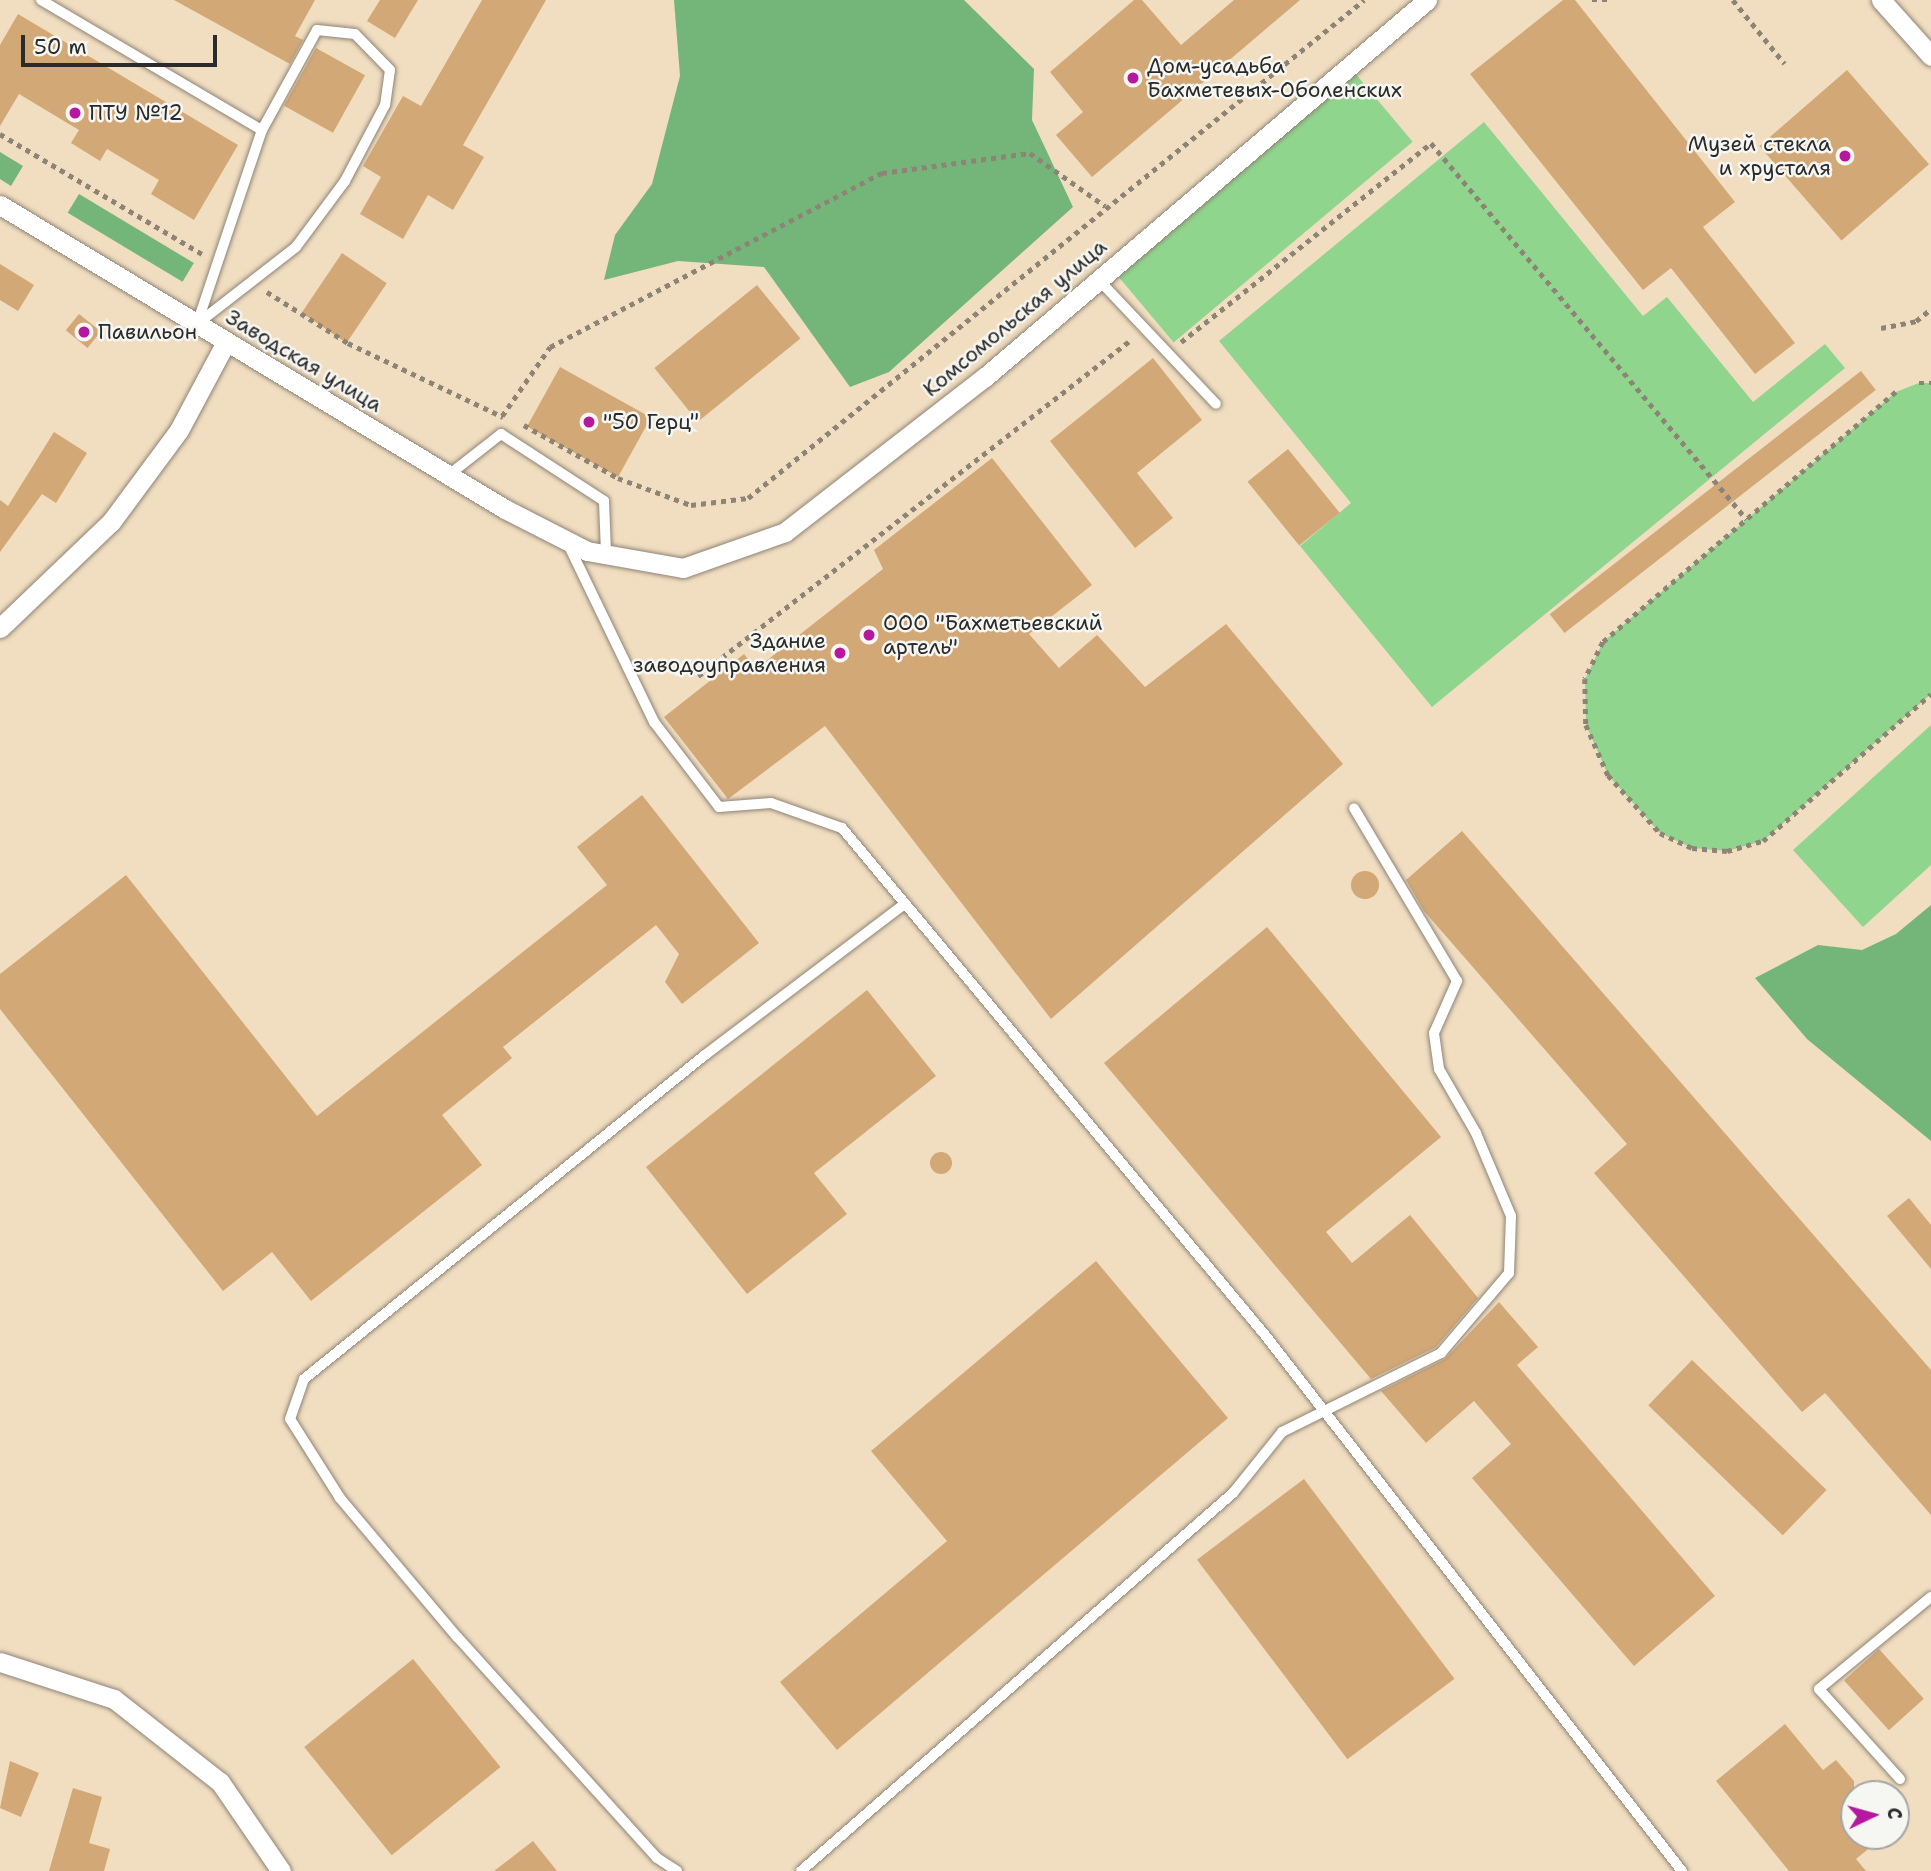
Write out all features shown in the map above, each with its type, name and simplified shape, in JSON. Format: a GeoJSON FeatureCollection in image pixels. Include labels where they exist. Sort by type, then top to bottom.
{"type":"FeatureCollection","features":[{"type":"Feature","properties":{"kind":"street","name":"Комсомольская улица"},"geometry":{"type":"LineString","coordinates":[[597,553],[683,568],[785,532],[985,377],[1097,278],[1427,0]]}},
{"type":"Feature","properties":{"kind":"street"},"geometry":{"type":"LineString","coordinates":[[1881,0],[1931,56]]}},
{"type":"Feature","properties":{"kind":"street","name":"Заводская улица"},"geometry":{"type":"LineString","coordinates":[[0,205],[450,474],[566,540],[597,553]]}},
{"type":"Feature","properties":{"kind":"street"},"geometry":{"type":"LineString","coordinates":[[0,628],[111,522],[180,430],[226,342]]}},
{"type":"Feature","properties":{"kind":"street"},"geometry":{"type":"LineString","coordinates":[[0,1662],[114,1699],[219,1782],[281,1871]]}},
{"type":"Feature","properties":{"kind":"lane"},"geometry":{"type":"LineString","coordinates":[[41,0],[262,130]]}},
{"type":"Feature","properties":{"kind":"lane"},"geometry":{"type":"LineString","coordinates":[[317,30],[355,34],[390,70],[385,105],[345,181],[296,247],[197,324],[220,264],[262,130],[317,30]]}},
{"type":"Feature","properties":{"kind":"lane"},"geometry":{"type":"LineString","coordinates":[[1097,278],[1143,330],[1216,404]]}},
{"type":"Feature","properties":{"kind":"lane"},"geometry":{"type":"LineString","coordinates":[[450,474],[501,434],[604,501],[597,553]]}},
{"type":"Feature","properties":{"kind":"lane"},"geometry":{"type":"LineString","coordinates":[[566,540],[654,722],[719,807],[771,803],[842,828],[1323,1409],[1682,1871]]}},
{"type":"Feature","properties":{"kind":"lane"},"geometry":{"type":"LineString","coordinates":[[801,1871],[1233,1493],[1282,1432],[1323,1409],[1441,1353],[1509,1273],[1511,1216],[1476,1133],[1439,1069],[1434,1034],[1457,981],[1354,808]]}},
{"type":"Feature","properties":{"kind":"lane"},"geometry":{"type":"LineString","coordinates":[[677,1871],[657,1858],[457,1637],[340,1498],[289,1419],[304,1379],[705,1055],[905,904]]}},
{"type":"Feature","properties":{"kind":"lane"},"geometry":{"type":"LineString","coordinates":[[1900,1779],[1819,1689],[1931,1597]]}},
{"type":"Feature","properties":{"kind":"path"},"geometry":{"type":"LineString","coordinates":[[250,282],[348,343],[502,416],[618,478],[691,505],[748,498],[1105,206],[1364,0]]}},
{"type":"Feature","properties":{"kind":"path"},"geometry":{"type":"LineString","coordinates":[[1592,0],[1607,0]]}},
{"type":"Feature","properties":{"kind":"path"},"geometry":{"type":"LineString","coordinates":[[1733,0],[1784,64]]}},
{"type":"Feature","properties":{"kind":"path"},"geometry":{"type":"LineString","coordinates":[[0,134],[220,264]]}},
{"type":"Feature","properties":{"kind":"path"},"geometry":{"type":"LineString","coordinates":[[1167,354],[1431,143],[1747,519]]}},
{"type":"Feature","properties":{"kind":"path"},"geometry":{"type":"LineString","coordinates":[[502,416],[550,347],[882,173],[1030,153],[1105,206]]}},
{"type":"Feature","properties":{"kind":"path"},"geometry":{"type":"LineString","coordinates":[[1881,328],[1916,321],[1931,309]]}},
{"type":"Feature","properties":{"kind":"path"},"geometry":{"type":"LineString","coordinates":[[698,676],[1143,330]]}},
{"type":"Feature","properties":{"kind":"path"},"geometry":{"type":"LineString","coordinates":[[1919,383],[1931,383]]}},
{"type":"Feature","properties":{"kind":"path"},"geometry":{"type":"LineString","coordinates":[[1896,392],[1603,642],[1586,680],[1586,725],[1608,775],[1633,807],[1660,833],[1692,848],[1727,850],[1763,841],[1931,694]]}},
{"type":"Feature","properties":{"kind":"green space"},"geometry":{"type":"Polygon","coordinates":[[[674,0],[964,0],[1034,69],[1032,120],[1073,207],[889,372],[850,387],[764,267],[678,261],[604,280],[615,235],[652,184],[680,76],[674,0]]]}},
{"type":"Feature","properties":{"kind":"green space"},"geometry":{"type":"Polygon","coordinates":[[[1349,66],[1413,142],[1174,342],[1110,267],[1349,66]]]}},
{"type":"Feature","properties":{"kind":"green space"},"geometry":{"type":"Polygon","coordinates":[[[1484,122],[1643,316],[1667,297],[1753,402],[1825,344],[1845,368],[1432,707],[1300,546],[1351,503],[1219,341],[1484,122]]]}},
{"type":"Feature","properties":{"kind":"green space"},"geometry":{"type":"Polygon","coordinates":[[[0,152],[23,166],[11,186],[0,179],[0,152]]]}},
{"type":"Feature","properties":{"kind":"green space"},"geometry":{"type":"Polygon","coordinates":[[[79,194],[194,263],[183,282],[68,213],[79,194]]]}},
{"type":"Feature","properties":{"kind":"green space"},"geometry":{"type":"Polygon","coordinates":[[[1919,383],[1931,383],[1931,694],[1763,841],[1727,851],[1692,848],[1660,833],[1608,775],[1586,725],[1585,679],[1603,642],[1896,392],[1919,383]]]}},
{"type":"Feature","properties":{"kind":"green space"},"geometry":{"type":"Polygon","coordinates":[[[1931,725],[1931,865],[1863,927],[1793,850],[1931,725]]]}},
{"type":"Feature","properties":{"kind":"green space"},"geometry":{"type":"Polygon","coordinates":[[[1931,905],[1931,1141],[1807,1039],[1755,978],[1818,945],[1862,950],[1896,934],[1931,905]]]}},
{"type":"Feature","properties":{"kind":"building"},"geometry":{"type":"Polygon","coordinates":[[[174,0],[315,0],[295,36],[303,40],[290,64],[174,0]]]}},
{"type":"Feature","properties":{"kind":"building"},"geometry":{"type":"Polygon","coordinates":[[[380,0],[418,0],[395,38],[367,21],[380,0]]]}},
{"type":"Feature","properties":{"kind":"building"},"geometry":{"type":"Polygon","coordinates":[[[482,0],[546,0],[463,145],[484,157],[453,210],[428,195],[403,239],[360,214],[381,177],[363,166],[403,96],[421,106],[482,0]]]}},
{"type":"Feature","properties":{"kind":"building"},"geometry":{"type":"Polygon","coordinates":[[[1134,0],[1142,0],[1181,45],[1234,0],[1300,0],[1092,177],[1056,135],[1083,112],[1050,72],[1134,0]]]}},
{"type":"Feature","properties":{"kind":"building"},"geometry":{"type":"Polygon","coordinates":[[[1563,0],[1575,0],[1735,202],[1703,227],[1795,343],[1755,374],[1671,268],[1643,290],[1470,74],[1563,0]]]}},
{"type":"Feature","properties":{"kind":"building"},"geometry":{"type":"Polygon","coordinates":[[[18,14],[238,145],[194,220],[151,194],[159,180],[107,149],[100,161],[71,143],[79,130],[19,94],[0,126],[0,45],[18,14]]]}},
{"type":"Feature","properties":{"kind":"building"},"geometry":{"type":"Polygon","coordinates":[[[316,48],[365,75],[333,133],[284,106],[316,48]]]}},
{"type":"Feature","properties":{"kind":"building","name":"Музей стекла и хрусталя"},"geometry":{"type":"Polygon","coordinates":[[[1847,70],[1929,164],[1841,240],[1759,146],[1847,70]]]}},
{"type":"Feature","properties":{"kind":"building"},"geometry":{"type":"Polygon","coordinates":[[[342,253],[387,283],[347,343],[302,313],[342,253]]]}},
{"type":"Feature","properties":{"kind":"building"},"geometry":{"type":"Polygon","coordinates":[[[0,264],[34,285],[18,311],[0,300],[0,264]]]}},
{"type":"Feature","properties":{"kind":"building"},"geometry":{"type":"Polygon","coordinates":[[[757,285],[800,339],[698,422],[654,368],[757,285]]]}},
{"type":"Feature","properties":{"kind":"building"},"geometry":{"type":"Polygon","coordinates":[[[79,314],[101,332],[88,348],[66,330],[79,314]]]}},
{"type":"Feature","properties":{"kind":"building"},"geometry":{"type":"Polygon","coordinates":[[[1153,358],[1202,420],[1137,473],[1173,518],[1135,548],[1050,441],[1153,358]]]}},
{"type":"Feature","properties":{"kind":"building","name":"\"50 Герц\""},"geometry":{"type":"Polygon","coordinates":[[[560,367],[651,417],[618,477],[527,426],[560,367]]]}},
{"type":"Feature","properties":{"kind":"building"},"geometry":{"type":"Polygon","coordinates":[[[1861,371],[1876,390],[1565,633],[1550,614],[1861,371]]]}},
{"type":"Feature","properties":{"kind":"building"},"geometry":{"type":"Polygon","coordinates":[[[54,432],[87,453],[56,503],[42,494],[0,552],[0,500],[8,506],[54,432]]]}},
{"type":"Feature","properties":{"kind":"building"},"geometry":{"type":"Polygon","coordinates":[[[1288,449],[1340,513],[1299,545],[1248,482],[1288,449]]]}},
{"type":"Feature","properties":{"kind":"building"},"geometry":{"type":"Polygon","coordinates":[[[992,458],[1092,585],[1029,634],[1059,668],[1097,635],[1145,687],[1226,624],[1343,764],[1051,1019],[825,726],[728,799],[664,717],[744,654],[756,669],[883,569],[874,550],[992,458]]]}},
{"type":"Feature","properties":{"kind":"building"},"geometry":{"type":"Polygon","coordinates":[[[642,795],[759,943],[682,1004],[665,982],[679,954],[656,925],[503,1047],[512,1058],[442,1115],[482,1165],[311,1301],[272,1252],[223,1291],[0,1009],[0,974],[126,875],[317,1116],[607,885],[577,847],[642,795]]]}},
{"type":"Feature","properties":{"kind":"building"},"geometry":{"type":"Polygon","coordinates":[[[1462,831],[1931,1370],[1931,1515],[1825,1393],[1802,1412],[1594,1173],[1627,1144],[1424,911],[1406,880],[1462,831]]]}},
{"type":"Feature","properties":{"kind":"building"},"geometry":{"type":"Polygon","coordinates":[[[1365,871],[1375,875],[1379,885],[1375,895],[1365,899],[1355,895],[1351,885],[1355,875],[1365,871]]]}},
{"type":"Feature","properties":{"kind":"building"},"geometry":{"type":"Polygon","coordinates":[[[1267,927],[1441,1137],[1326,1232],[1352,1263],[1410,1215],[1478,1298],[1436,1347],[1371,1379],[1104,1063],[1267,927]]]}},
{"type":"Feature","properties":{"kind":"building"},"geometry":{"type":"Polygon","coordinates":[[[867,990],[936,1076],[814,1173],[847,1214],[747,1294],[646,1167],[867,990]]]}},
{"type":"Feature","properties":{"kind":"building"},"geometry":{"type":"Polygon","coordinates":[[[941,1152],[949,1155],[952,1163],[949,1171],[941,1174],[933,1171],[930,1163],[933,1155],[941,1152]]]}},
{"type":"Feature","properties":{"kind":"building"},"geometry":{"type":"Polygon","coordinates":[[[1909,1198],[1931,1225],[1931,1269],[1887,1216],[1909,1198]]]}},
{"type":"Feature","properties":{"kind":"building"},"geometry":{"type":"Polygon","coordinates":[[[1096,1261],[1228,1418],[837,1750],[780,1682],[947,1541],[871,1451],[1096,1261]]]}},
{"type":"Feature","properties":{"kind":"building"},"geometry":{"type":"Polygon","coordinates":[[[1499,1302],[1538,1347],[1517,1365],[1715,1596],[1634,1666],[1472,1478],[1511,1444],[1474,1401],[1426,1443],[1381,1391],[1445,1359],[1499,1302]]]}},
{"type":"Feature","properties":{"kind":"building"},"geometry":{"type":"Polygon","coordinates":[[[1692,1360],[1827,1490],[1783,1535],[1648,1405],[1692,1360]]]}},
{"type":"Feature","properties":{"kind":"building"},"geometry":{"type":"Polygon","coordinates":[[[1304,1479],[1454,1679],[1347,1759],[1197,1560],[1304,1479]]]}},
{"type":"Feature","properties":{"kind":"building"},"geometry":{"type":"Polygon","coordinates":[[[1879,1649],[1924,1699],[1889,1730],[1844,1680],[1879,1649]]]}},
{"type":"Feature","properties":{"kind":"building"},"geometry":{"type":"Polygon","coordinates":[[[413,1659],[500,1767],[392,1855],[304,1747],[413,1659]]]}},
{"type":"Feature","properties":{"kind":"building"},"geometry":{"type":"Polygon","coordinates":[[[1785,1724],[1823,1770],[1836,1760],[1853,1780],[1840,1780],[1840,1850],[1867,1850],[1856,1859],[1866,1871],[1789,1871],[1716,1781],[1785,1724]]]}},
{"type":"Feature","properties":{"kind":"building"},"geometry":{"type":"Polygon","coordinates":[[[10,1761],[39,1773],[21,1817],[0,1808],[10,1761]]]}},
{"type":"Feature","properties":{"kind":"building"},"geometry":{"type":"Polygon","coordinates":[[[73,1788],[102,1797],[89,1843],[110,1849],[104,1871],[49,1871],[73,1788]]]}},
{"type":"Feature","properties":{"kind":"building"},"geometry":{"type":"Polygon","coordinates":[[[533,1841],[557,1871],[494,1871],[533,1841]]]}},
{"type":"Feature","properties":{"kind":"place","name":"Дом-усадьба Бахметевых-Оболенских"},"geometry":{"type":"Point","coordinates":[1133,78]}},
{"type":"Feature","properties":{"kind":"place","name":"ПТУ №12"},"geometry":{"type":"Point","coordinates":[75,113]}},
{"type":"Feature","properties":{"kind":"place","name":"Музей стекла и хрусталя"},"geometry":{"type":"Point","coordinates":[1845,156]}},
{"type":"Feature","properties":{"kind":"place","name":"Павильон"},"geometry":{"type":"Point","coordinates":[84,332]}},
{"type":"Feature","properties":{"kind":"place","name":"\"50 Герц\""},"geometry":{"type":"Point","coordinates":[589,422]}},
{"type":"Feature","properties":{"kind":"place","name":"ООО \"Бахметьевский артель\""},"geometry":{"type":"Point","coordinates":[869,635]}},
{"type":"Feature","properties":{"kind":"place","name":"Здание заводоуправления"},"geometry":{"type":"Point","coordinates":[840,653]}}]}
